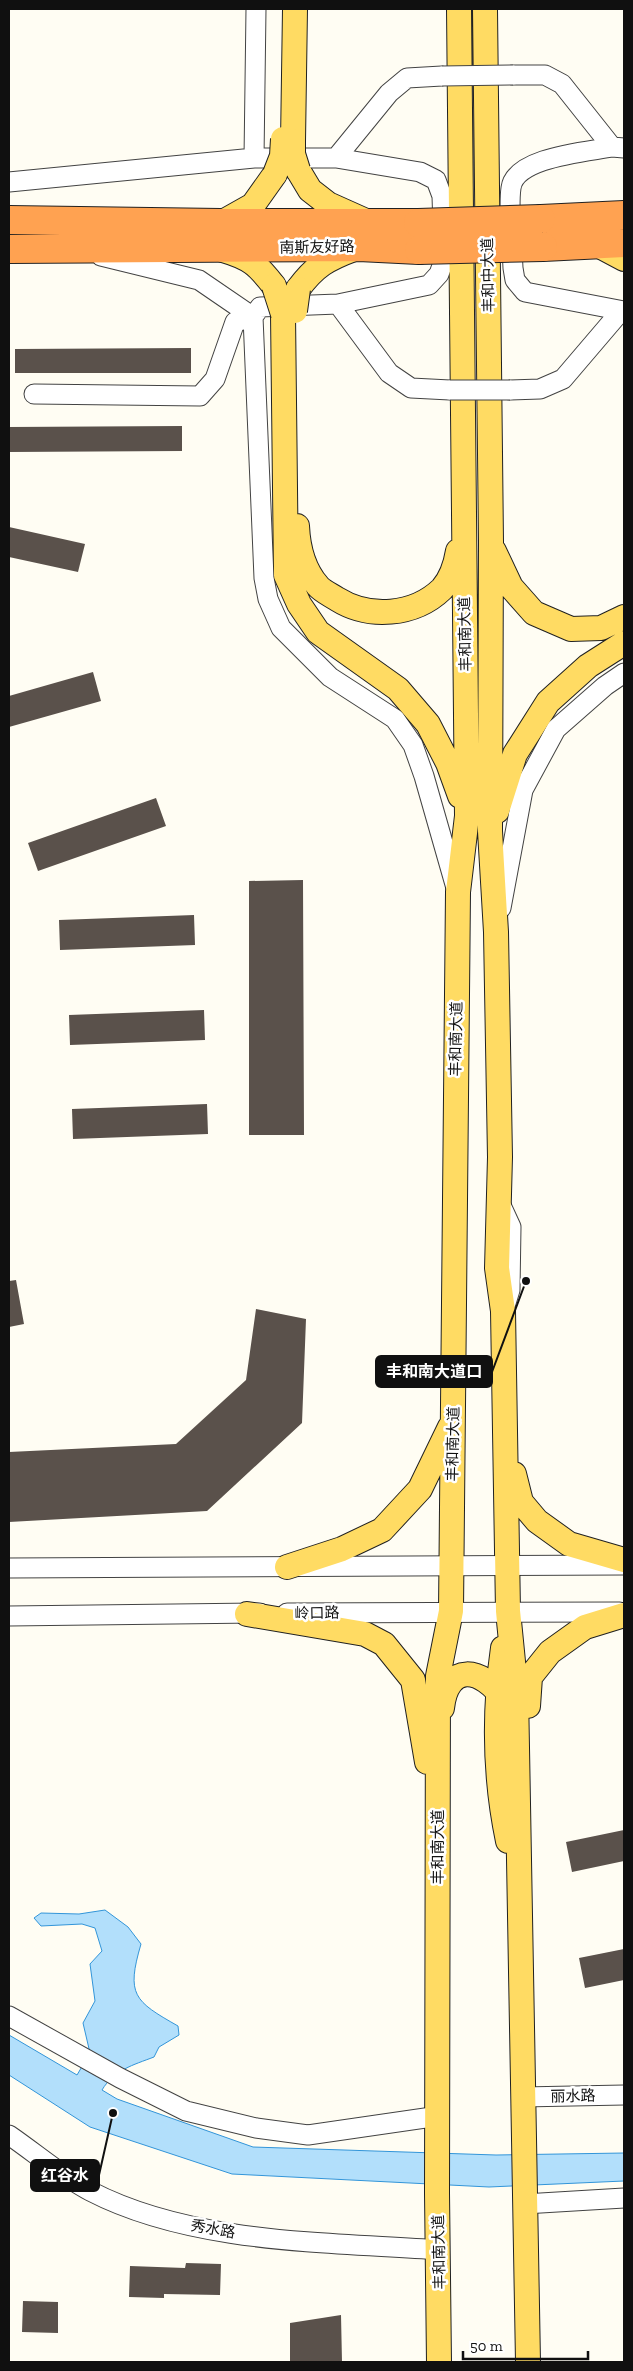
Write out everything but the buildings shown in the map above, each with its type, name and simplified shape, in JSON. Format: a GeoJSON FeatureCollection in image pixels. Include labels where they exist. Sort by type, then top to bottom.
{"type":"FeatureCollection","features":[{"type":"Feature","properties":{"kind":"highway","name":"南斯友好路"},"geometry":{"type":"LineString","coordinates":[[9,249],[74,249],[221,236],[362,234],[418,223],[541,219],[617,211]]}},
{"type":"Feature","properties":{"kind":"highway","name":"南斯友好路"},"geometry":{"type":"LineString","coordinates":[[9,220],[221,236]]}},
{"type":"Feature","properties":{"kind":"highway","name":"南斯友好路"},"geometry":{"type":"LineString","coordinates":[[362,234],[419,250],[544,247],[624,242]]}},
{"type":"Feature","properties":{"kind":"main road"},"geometry":{"type":"LineString","coordinates":[[283,9],[288,140],[298,170],[310,190],[362,234],[312,271],[292,304],[286,576],[299,604],[318,632],[398,689],[428,724],[448,763],[467,816]]}},
{"type":"Feature","properties":{"kind":"main road"},"geometry":{"type":"LineString","coordinates":[[295,9],[288,140],[275,174],[253,205],[221,236],[259,266],[274,286],[292,304],[297,536],[303,562],[318,587],[347,605],[375,613],[414,607],[443,588],[456,565],[463,524]]}},
{"type":"Feature","properties":{"kind":"main road","name":"丰和中大道"},"geometry":{"type":"LineString","coordinates":[[459,9],[463,524]]}},
{"type":"Feature","properties":{"kind":"main road","name":"丰和中大道"},"geometry":{"type":"LineString","coordinates":[[485,9],[491,542]]}},
{"type":"Feature","properties":{"kind":"main road"},"geometry":{"type":"LineString","coordinates":[[594,243],[624,259]]}},
{"type":"Feature","properties":{"kind":"main road","name":"丰和南大道"},"geometry":{"type":"LineString","coordinates":[[440,2362],[437,2193],[438,1676],[451,1611],[458,892],[467,816],[463,524]]}},
{"type":"Feature","properties":{"kind":"main road"},"geometry":{"type":"LineString","coordinates":[[491,542],[510,587],[534,613],[571,629],[601,628],[624,617]]}},
{"type":"Feature","properties":{"kind":"main road","name":"丰和南大道"},"geometry":{"type":"LineString","coordinates":[[491,542],[490,832],[496,932],[500,1201],[497,1268],[503,1311],[508,1611],[516,1692],[528,2362]]}},
{"type":"Feature","properties":{"kind":"main road"},"geometry":{"type":"LineString","coordinates":[[490,832],[515,754],[548,702],[588,666],[624,642]]}},
{"type":"Feature","properties":{"kind":"main road"},"geometry":{"type":"LineString","coordinates":[[288,1567],[342,1549],[382,1530],[420,1489],[453,1420]]}},
{"type":"Feature","properties":{"kind":"main road"},"geometry":{"type":"LineString","coordinates":[[506,1445],[521,1502],[537,1521],[569,1544],[624,1560]]}},
{"type":"Feature","properties":{"kind":"main road"},"geometry":{"type":"LineString","coordinates":[[508,1611],[497,1689],[500,1804],[519,1894]]}},
{"type":"Feature","properties":{"kind":"main road"},"geometry":{"type":"LineString","coordinates":[[518,1823],[530,1676],[550,1652],[585,1627],[624,1613]]}},
{"type":"Feature","properties":{"kind":"main road"},"geometry":{"type":"LineString","coordinates":[[247,1614],[365,1634],[384,1644],[413,1680],[438,1831]]}},
{"type":"Feature","properties":{"kind":"main road"},"geometry":{"type":"LineString","coordinates":[[438,1744],[444,1690],[458,1676],[467,1674],[482,1677],[497,1689],[506,1703],[517,1742]]}},
{"type":"Feature","properties":{"kind":"street"},"geometry":{"type":"LineString","coordinates":[[254,158],[256,9]]}},
{"type":"Feature","properties":{"kind":"street"},"geometry":{"type":"LineString","coordinates":[[336,158],[389,93],[407,78],[442,76],[545,75],[562,84],[618,148]]}},
{"type":"Feature","properties":{"kind":"street"},"geometry":{"type":"LineString","coordinates":[[618,148],[536,163],[520,170],[510,186],[515,280],[526,292],[623,311]]}},
{"type":"Feature","properties":{"kind":"street"},"geometry":{"type":"LineString","coordinates":[[9,182],[254,158],[336,158],[420,172],[436,180],[442,196],[444,260],[439,274],[429,285],[338,304],[260,307],[253,318],[264,578],[268,599],[280,628],[330,677],[395,719],[413,745],[458,892]]}},
{"type":"Feature","properties":{"kind":"street"},"geometry":{"type":"LineString","coordinates":[[74,249],[199,280],[253,318]]}},
{"type":"Feature","properties":{"kind":"street"},"geometry":{"type":"LineString","coordinates":[[338,304],[389,373],[411,388],[450,390],[540,389],[563,379],[623,311]]}},
{"type":"Feature","properties":{"kind":"street"},"geometry":{"type":"LineString","coordinates":[[34,394],[200,396],[215,379],[235,322],[253,318]]}},
{"type":"Feature","properties":{"kind":"street"},"geometry":{"type":"LineString","coordinates":[[496,932],[523,790],[556,729],[624,673]]}},
{"type":"Feature","properties":{"kind":"street"},"geometry":{"type":"LineString","coordinates":[[9,1568],[624,1565]]}},
{"type":"Feature","properties":{"kind":"street","name":"岭口路"},"geometry":{"type":"LineString","coordinates":[[9,1616],[451,1611],[624,1613]]}},
{"type":"Feature","properties":{"kind":"street"},"geometry":{"type":"LineString","coordinates":[[9,2016],[79,2056],[186,2111],[256,2128],[308,2135],[438,2127]]}},
{"type":"Feature","properties":{"kind":"street","name":"丽水路"},"geometry":{"type":"LineString","coordinates":[[522,2097],[624,2095]]}},
{"type":"Feature","properties":{"kind":"street","name":"秀水路"},"geometry":{"type":"LineString","coordinates":[[9,2135],[89,2190],[160,2219],[257,2237],[439,2250]]}},
{"type":"Feature","properties":{"kind":"street"},"geometry":{"type":"LineString","coordinates":[[524,2197],[624,2198]]}},
{"type":"Feature","properties":{"kind":"water"},"geometry":{"type":"Polygon","coordinates":[[[105,1910],[128,1927],[141,1944],[134,1975],[137,1995],[152,2010],[178,2026],[179,2035],[159,2047],[154,2057],[125,2069],[107,2083],[102,2090],[117,2099],[253,2147],[496,2155],[624,2153],[624,2181],[489,2187],[232,2174],[90,2127],[9,2075],[9,2035],[77,2075],[90,2053],[83,2023],[95,2001],[90,1964],[102,1951],[95,1928],[82,1924],[41,1926],[34,1918],[41,1913],[79,1914],[105,1910]]]}},
{"type":"Feature","properties":{"kind":"place","name":"丰和南大道口"},"geometry":{"type":"Point","coordinates":[526,1281]}},
{"type":"Feature","properties":{"kind":"place","name":"红谷水"},"geometry":{"type":"Point","coordinates":[113,2113]}}]}
